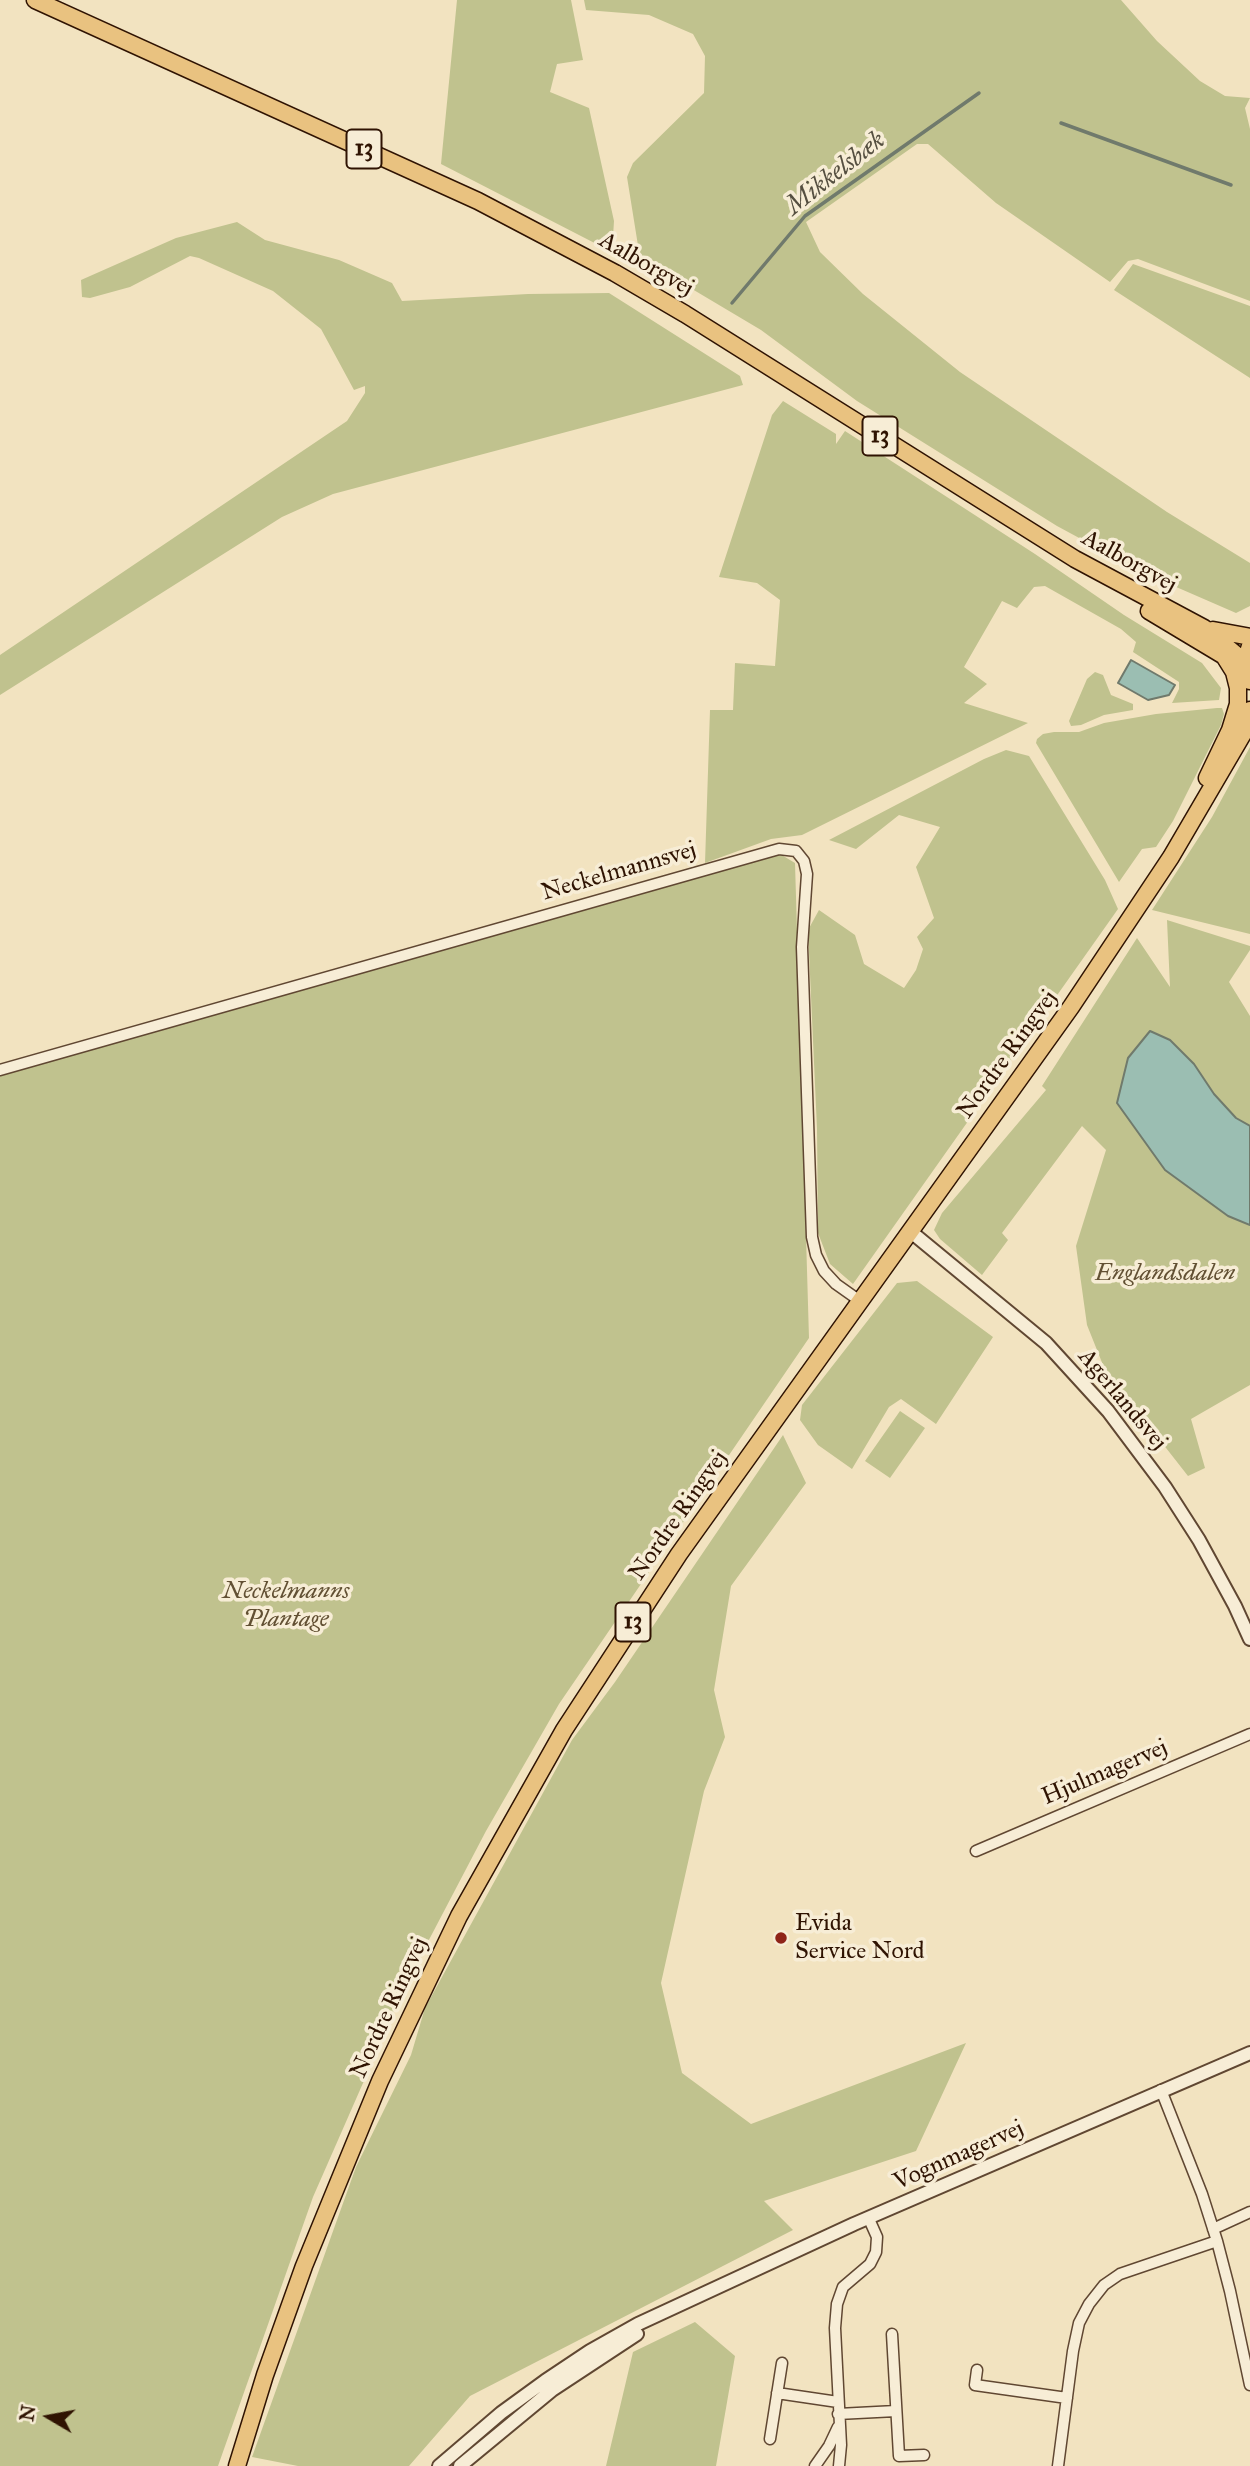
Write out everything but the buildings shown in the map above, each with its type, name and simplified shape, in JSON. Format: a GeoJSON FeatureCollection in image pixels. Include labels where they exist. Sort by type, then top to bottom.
{"type":"FeatureCollection","features":[{"type":"Feature","properties":{"kind":"main road","name":"Aalborgvej"},"geometry":{"type":"LineString","coordinates":[[35,0],[431,179],[572,249],[685,314],[1075,559],[1247,654]]}},
{"type":"Feature","properties":{"kind":"main road","name":"13"},"geometry":{"type":"LineString","coordinates":[[1075,559],[1147,610],[1224,656],[1234,671],[1238,688],[1235,716],[1171,857]]}},
{"type":"Feature","properties":{"kind":"main road","name":"Aalborgvej"},"geometry":{"type":"LineString","coordinates":[[1204,628],[1250,637]]}},
{"type":"Feature","properties":{"kind":"main road"},"geometry":{"type":"LineString","coordinates":[[1247,654],[1250,681]]}},
{"type":"Feature","properties":{"kind":"main road","name":"Nordre Ringvej"},"geometry":{"type":"LineString","coordinates":[[237,2466],[265,2375],[340,2173],[380,2081],[459,1916],[564,1730],[679,1554],[1071,1007],[1171,857],[1246,730],[1250,710]]}},
{"type":"Feature","properties":{"kind":"street","name":"Neckelmannsvej"},"geometry":{"type":"LineString","coordinates":[[0,1070],[779,849],[796,851],[804,861],[807,874],[802,947],[812,1237],[816,1255],[824,1271],[836,1284],[860,1301]]}},
{"type":"Feature","properties":{"kind":"street","name":"Agerlandsvej"},"geometry":{"type":"LineString","coordinates":[[910,1231],[1046,1343],[1108,1411],[1165,1487],[1199,1541],[1250,1639]]}},
{"type":"Feature","properties":{"kind":"street","name":"Hjulmagervej"},"geometry":{"type":"LineString","coordinates":[[976,1850],[1250,1734]]}},
{"type":"Feature","properties":{"kind":"street","name":"Vognmagervej"},"geometry":{"type":"LineString","coordinates":[[439,2466],[501,2413],[590,2351],[687,2301],[1250,2053]]}},
{"type":"Feature","properties":{"kind":"street"},"geometry":{"type":"LineString","coordinates":[[1161,2090],[1202,2194],[1217,2241],[1250,2385]]}},
{"type":"Feature","properties":{"kind":"street"},"geometry":{"type":"LineString","coordinates":[[1213,2228],[1250,2212]]}},
{"type":"Feature","properties":{"kind":"street"},"geometry":{"type":"LineString","coordinates":[[839,2466],[841,2445],[835,2328],[837,2304],[843,2287],[870,2264],[876,2252],[877,2237],[869,2219]]}},
{"type":"Feature","properties":{"kind":"street"},"geometry":{"type":"LineString","coordinates":[[1058,2466],[1073,2351],[1079,2322],[1089,2304],[1104,2285],[1120,2274],[1217,2241]]}},
{"type":"Feature","properties":{"kind":"street","name":"Vognmagervej"},"geometry":{"type":"LineString","coordinates":[[460,2466],[552,2390],[687,2301]]}},
{"type":"Feature","properties":{"kind":"street"},"geometry":{"type":"LineString","coordinates":[[892,2334],[899,2456],[924,2455]]}},
{"type":"Feature","properties":{"kind":"street"},"geometry":{"type":"LineString","coordinates":[[771,2439],[782,2363]]}},
{"type":"Feature","properties":{"kind":"street"},"geometry":{"type":"LineString","coordinates":[[977,2370],[975,2385],[1067,2398]]}},
{"type":"Feature","properties":{"kind":"street"},"geometry":{"type":"LineString","coordinates":[[777,2393],[838,2402]]}},
{"type":"Feature","properties":{"kind":"street"},"geometry":{"type":"LineString","coordinates":[[838,2414],[896,2411]]}},
{"type":"Feature","properties":{"kind":"street"},"geometry":{"type":"LineString","coordinates":[[815,2466],[838,2427]]}},
{"type":"Feature","properties":{"kind":"green space"},"geometry":{"type":"Polygon","coordinates":[[[457,0],[571,0],[583,60],[557,64],[550,92],[589,108],[614,221],[612,252],[441,164],[457,0]]]}},
{"type":"Feature","properties":{"kind":"green space"},"geometry":{"type":"Polygon","coordinates":[[[584,0],[1121,0],[1157,41],[1200,81],[1225,96],[1250,98],[1245,108],[1250,129],[1250,301],[1138,259],[1128,261],[1110,282],[996,203],[928,144],[917,144],[806,222],[820,252],[863,294],[960,372],[1167,512],[1250,563],[1250,606],[1236,613],[1144,573],[1057,526],[857,401],[761,330],[640,258],[627,177],[633,163],[704,93],[705,56],[693,34],[649,15],[586,10],[584,0]]]}},
{"type":"Feature","properties":{"kind":"green space"},"geometry":{"type":"Polygon","coordinates":[[[237,222],[265,240],[339,260],[392,283],[402,301],[528,294],[609,293],[740,376],[743,385],[333,494],[282,517],[0,695],[0,655],[347,421],[365,393],[365,386],[354,390],[321,329],[273,291],[199,258],[190,256],[130,287],[90,298],[82,297],[81,280],[176,238],[237,222]]]}},
{"type":"Feature","properties":{"kind":"green space"},"geometry":{"type":"Polygon","coordinates":[[[1133,264],[1250,306],[1250,378],[1114,290],[1133,264]]]}},
{"type":"Feature","properties":{"kind":"green space"},"geometry":{"type":"Polygon","coordinates":[[[783,401],[836,434],[836,444],[845,431],[1124,615],[1202,663],[1221,688],[1219,700],[1172,703],[1179,689],[1179,682],[1133,652],[1136,642],[1121,629],[1045,586],[1034,587],[1017,608],[1002,601],[964,667],[987,684],[964,703],[1028,723],[802,835],[771,839],[705,863],[710,710],[733,710],[735,663],[775,666],[780,600],[757,583],[719,577],[772,415],[783,401]]]}},
{"type":"Feature","properties":{"kind":"green space"},"geometry":{"type":"Polygon","coordinates":[[[1095,672],[1103,675],[1111,695],[1133,704],[1133,710],[1104,715],[1081,725],[1071,726],[1069,721],[1087,679],[1095,672]]]}},
{"type":"Feature","properties":{"kind":"green space"},"geometry":{"type":"Polygon","coordinates":[[[1222,708],[1224,714],[1221,725],[1173,821],[1156,847],[1142,849],[1119,882],[1036,743],[1037,739],[1043,734],[1079,732],[1104,723],[1156,714],[1222,708]]]}},
{"type":"Feature","properties":{"kind":"green space"},"geometry":{"type":"Polygon","coordinates":[[[1250,747],[1250,934],[1152,910],[1212,817],[1250,747]]]}},
{"type":"Feature","properties":{"kind":"green space"},"geometry":{"type":"Polygon","coordinates":[[[1006,750],[1029,756],[1105,880],[1118,909],[853,1284],[830,1264],[818,1233],[817,1129],[808,930],[819,910],[855,935],[864,964],[904,988],[916,970],[923,949],[917,937],[934,918],[916,867],[940,827],[899,815],[856,849],[829,840],[1006,750]]]}},
{"type":"Feature","properties":{"kind":"green space","name":"Neckelmanns Plantage"},"geometry":{"type":"Polygon","coordinates":[[[780,854],[795,863],[809,1338],[559,1704],[486,1831],[410,1976],[313,2197],[218,2466],[0,2466],[0,1071],[780,854]]]}},
{"type":"Feature","properties":{"kind":"green space","name":"Englandsdalen"},"geometry":{"type":"Polygon","coordinates":[[[1167,920],[1250,946],[1229,982],[1250,1016],[1250,1126],[1236,1118],[1214,1094],[1194,1064],[1170,1040],[1150,1031],[1228,1216],[1250,1225],[1250,1385],[1191,1419],[1205,1468],[1188,1476],[1105,1370],[1087,1325],[1076,1246],[1106,1150],[1082,1126],[1002,1233],[1008,1240],[982,1275],[940,1239],[934,1230],[942,1213],[1046,1090],[1042,1086],[1137,938],[1170,987],[1167,920]]]}},
{"type":"Feature","properties":{"kind":"green space"},"geometry":{"type":"Polygon","coordinates":[[[917,1281],[993,1337],[936,1424],[901,1399],[889,1407],[852,1469],[818,1445],[800,1420],[802,1405],[897,1283],[917,1281]]]}},
{"type":"Feature","properties":{"kind":"green space"},"geometry":{"type":"Polygon","coordinates":[[[900,1411],[925,1428],[890,1478],[865,1461],[900,1411]]]}},
{"type":"Feature","properties":{"kind":"green space"},"geometry":{"type":"Polygon","coordinates":[[[783,1435],[806,1483],[731,1586],[714,1690],[725,1737],[704,1791],[661,1983],[682,2073],[751,2124],[966,2043],[916,2151],[764,2201],[793,2230],[470,2396],[409,2466],[298,2466],[252,2457],[356,2167],[411,2055],[425,2008],[572,1740],[615,1682],[783,1435]]]}},
{"type":"Feature","properties":{"kind":"green space"},"geometry":{"type":"Polygon","coordinates":[[[695,2322],[735,2356],[716,2466],[606,2466],[633,2352],[695,2322]]]}},
{"type":"Feature","properties":{"kind":"water"},"geometry":{"type":"Polygon","coordinates":[[[1131,660],[1175,685],[1169,695],[1148,700],[1118,683],[1131,660]]]}},
{"type":"Feature","properties":{"kind":"water"},"geometry":{"type":"Polygon","coordinates":[[[1150,1031],[1170,1040],[1194,1064],[1214,1094],[1236,1118],[1250,1126],[1250,1225],[1228,1216],[1165,1170],[1117,1103],[1128,1058],[1150,1031]]]}},
{"type":"Feature","properties":{"kind":"waterway","name":"Mikkelsbæk"},"geometry":{"type":"LineString","coordinates":[[732,303],[805,216],[979,93]]}},
{"type":"Feature","properties":{"kind":"waterway","name":"Mikkelsbæk"},"geometry":{"type":"LineString","coordinates":[[1061,123],[1231,185]]}},
{"type":"Feature","properties":{"kind":"place","name":"Evida Service Nord"},"geometry":{"type":"Point","coordinates":[781,1938]}}]}
